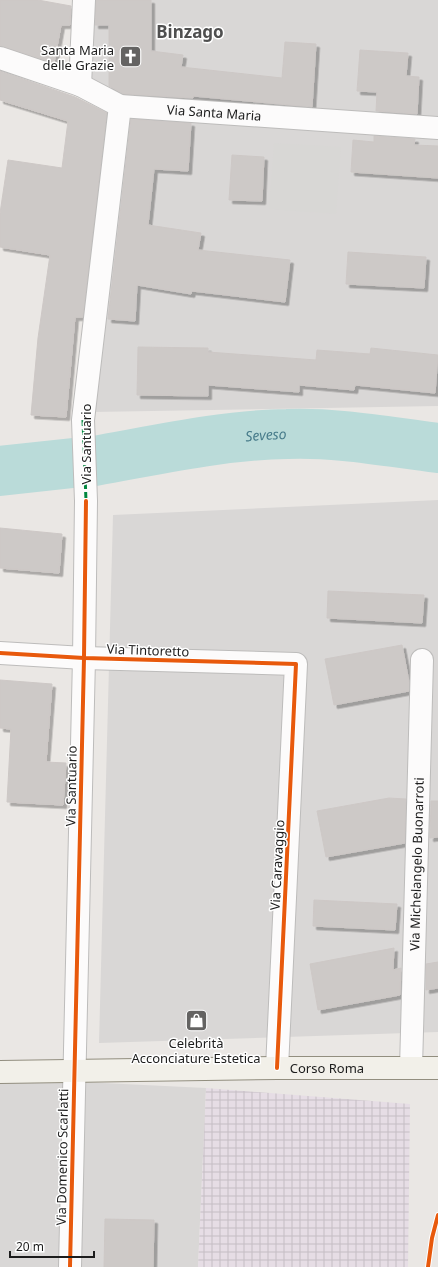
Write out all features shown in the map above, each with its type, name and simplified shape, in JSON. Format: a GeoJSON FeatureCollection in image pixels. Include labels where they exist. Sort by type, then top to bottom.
{"type":"FeatureCollection","features":[{"type":"Feature","properties":{"kind":"street"},"geometry":{"type":"LineString","coordinates":[[80,85],[84,0]]}},
{"type":"Feature","properties":{"kind":"street","name":"Via Santa Maria"},"geometry":{"type":"LineString","coordinates":[[0,58],[80,85],[120,106],[438,128]]}},
{"type":"Feature","properties":{"kind":"street","name":"Via Santuario"},"geometry":{"type":"LineString","coordinates":[[74,1072],[84,658],[86,501],[83,420],[120,106]]}},
{"type":"Feature","properties":{"kind":"street","name":"Via Tintoretto"},"geometry":{"type":"LineString","coordinates":[[0,653],[84,658],[296,664]]}},
{"type":"Feature","properties":{"kind":"street","name":"Via Michelangelo Buonarroti"},"geometry":{"type":"LineString","coordinates":[[411,1068],[422,660]]}},
{"type":"Feature","properties":{"kind":"street","name":"Via Caravaggio"},"geometry":{"type":"LineString","coordinates":[[277,1068],[296,664]]}},
{"type":"Feature","properties":{"kind":"street","name":"Corso Roma"},"geometry":{"type":"LineString","coordinates":[[0,1072],[277,1068],[438,1068]]}},
{"type":"Feature","properties":{"kind":"street","name":"Via Domenico Scarlatti"},"geometry":{"type":"LineString","coordinates":[[70,1267],[74,1072]]}},
{"type":"Feature","properties":{"kind":"shaded area"},"geometry":{"type":"Polygon","coordinates":[[[91,0],[438,0],[438,406],[92,412],[125,106],[85,83],[91,0]]]}},
{"type":"Feature","properties":{"kind":"shaded area"},"geometry":{"type":"Polygon","coordinates":[[[274,143],[341,147],[336,214],[269,209],[274,143]]]}},
{"type":"Feature","properties":{"kind":"shaded area"},"geometry":{"type":"Polygon","coordinates":[[[438,500],[438,1032],[99,1043],[113,515],[438,500]]]}},
{"type":"Feature","properties":{"kind":"shaded area"},"geometry":{"type":"Polygon","coordinates":[[[0,1080],[61,1081],[206,1088],[198,1267],[0,1267],[0,1080]]]}},
{"type":"Feature","properties":{"kind":"shaded area"},"geometry":{"type":"Polygon","coordinates":[[[206,1088],[410,1104],[408,1267],[198,1267],[206,1088]]]}},
{"type":"Feature","properties":{"kind":"building"},"geometry":{"type":"Polygon","coordinates":[[[0,0],[38,0],[71,6],[70,25],[61,25],[54,63],[0,46],[0,0]]]}},
{"type":"Feature","properties":{"kind":"building"},"geometry":{"type":"Polygon","coordinates":[[[96,0],[151,0],[151,51],[183,55],[181,67],[282,78],[285,42],[316,44],[312,107],[193,96],[193,98],[123,94],[109,86],[109,25],[95,25],[96,0]]]}},
{"type":"Feature","properties":{"kind":"building"},"geometry":{"type":"Polygon","coordinates":[[[360,50],[408,53],[406,76],[419,77],[417,114],[376,111],[377,92],[357,91],[360,50]]]}},
{"type":"Feature","properties":{"kind":"building"},"geometry":{"type":"Polygon","coordinates":[[[0,71],[75,97],[107,113],[83,317],[75,317],[66,417],[31,415],[38,338],[50,255],[0,247],[0,213],[8,160],[62,168],[68,121],[0,100],[0,71]]]}},
{"type":"Feature","properties":{"kind":"building"},"geometry":{"type":"Polygon","coordinates":[[[131,119],[191,123],[188,171],[154,169],[148,225],[201,233],[198,250],[290,260],[285,302],[192,291],[191,294],[137,285],[135,321],[108,319],[131,119]]]}},
{"type":"Feature","properties":{"kind":"building"},"geometry":{"type":"Polygon","coordinates":[[[374,136],[415,139],[414,145],[438,146],[438,178],[351,172],[353,140],[374,142],[374,136]]]}},
{"type":"Feature","properties":{"kind":"building"},"geometry":{"type":"Polygon","coordinates":[[[232,155],[264,157],[262,201],[229,200],[232,155]]]}},
{"type":"Feature","properties":{"kind":"building"},"geometry":{"type":"Polygon","coordinates":[[[348,252],[426,257],[424,288],[346,284],[348,252]]]}},
{"type":"Feature","properties":{"kind":"building"},"geometry":{"type":"Polygon","coordinates":[[[138,347],[208,348],[208,352],[316,360],[317,350],[370,354],[371,348],[438,355],[435,393],[355,385],[354,390],[299,385],[299,392],[208,385],[208,396],[137,395],[138,347]]]}},
{"type":"Feature","properties":{"kind":"building"},"geometry":{"type":"Polygon","coordinates":[[[0,528],[62,534],[59,573],[0,568],[0,528]]]}},
{"type":"Feature","properties":{"kind":"building"},"geometry":{"type":"Polygon","coordinates":[[[328,591],[424,595],[422,623],[327,618],[328,591]]]}},
{"type":"Feature","properties":{"kind":"building"},"geometry":{"type":"Polygon","coordinates":[[[402,645],[409,682],[409,691],[334,705],[325,659],[402,645]]]}},
{"type":"Feature","properties":{"kind":"building"},"geometry":{"type":"Polygon","coordinates":[[[0,680],[52,684],[46,762],[66,763],[63,805],[7,802],[11,729],[0,728],[0,680]]]}},
{"type":"Feature","properties":{"kind":"building"},"geometry":{"type":"Polygon","coordinates":[[[389,798],[406,799],[405,843],[326,857],[317,811],[389,798]]]}},
{"type":"Feature","properties":{"kind":"building"},"geometry":{"type":"Polygon","coordinates":[[[431,801],[438,801],[438,837],[430,838],[431,801]]]}},
{"type":"Feature","properties":{"kind":"building"},"geometry":{"type":"Polygon","coordinates":[[[314,900],[397,904],[395,930],[313,926],[314,900]]]}},
{"type":"Feature","properties":{"kind":"building"},"geometry":{"type":"Polygon","coordinates":[[[394,948],[393,970],[401,968],[400,995],[318,1010],[310,964],[394,948]]]}},
{"type":"Feature","properties":{"kind":"building"},"geometry":{"type":"Polygon","coordinates":[[[438,962],[438,988],[426,990],[426,964],[438,962]]]}},
{"type":"Feature","properties":{"kind":"building"},"geometry":{"type":"Polygon","coordinates":[[[105,1219],[154,1220],[153,1267],[104,1267],[105,1219]]]}},
{"type":"Feature","properties":{"kind":"waterway","name":"Seveso"},"geometry":{"type":"LineString","coordinates":[[94,461],[214,440],[287,434],[325,434],[438,448]]}},
{"type":"Feature","properties":{"kind":"waterway","name":"Seveso"},"geometry":{"type":"LineString","coordinates":[[0,471],[73,463]]}},
{"type":"Feature","properties":{"kind":"marked path"},"geometry":{"type":"LineString","coordinates":[[83,420],[86,501]]}},
{"type":"Feature","properties":{"kind":"cycle path"},"geometry":{"type":"LineString","coordinates":[[70,1267],[84,658],[86,501]]}},
{"type":"Feature","properties":{"kind":"cycle path"},"geometry":{"type":"LineString","coordinates":[[0,653],[84,658],[296,664],[277,1068]]}},
{"type":"Feature","properties":{"kind":"cycle path"},"geometry":{"type":"LineString","coordinates":[[428,1267],[432,1238],[438,1215]]}},
{"type":"Feature","properties":{"kind":"place","name":"Santa Maria delle Grazie"},"geometry":{"type":"Point","coordinates":[130,57]}},
{"type":"Feature","properties":{"kind":"place","name":"Celebrità Acconciature Estetica"},"geometry":{"type":"Point","coordinates":[196,1021]}},
{"type":"Feature","properties":{"kind":"district","name":"Binzago"},"geometry":{"type":"Point","coordinates":[190,32]}}]}
